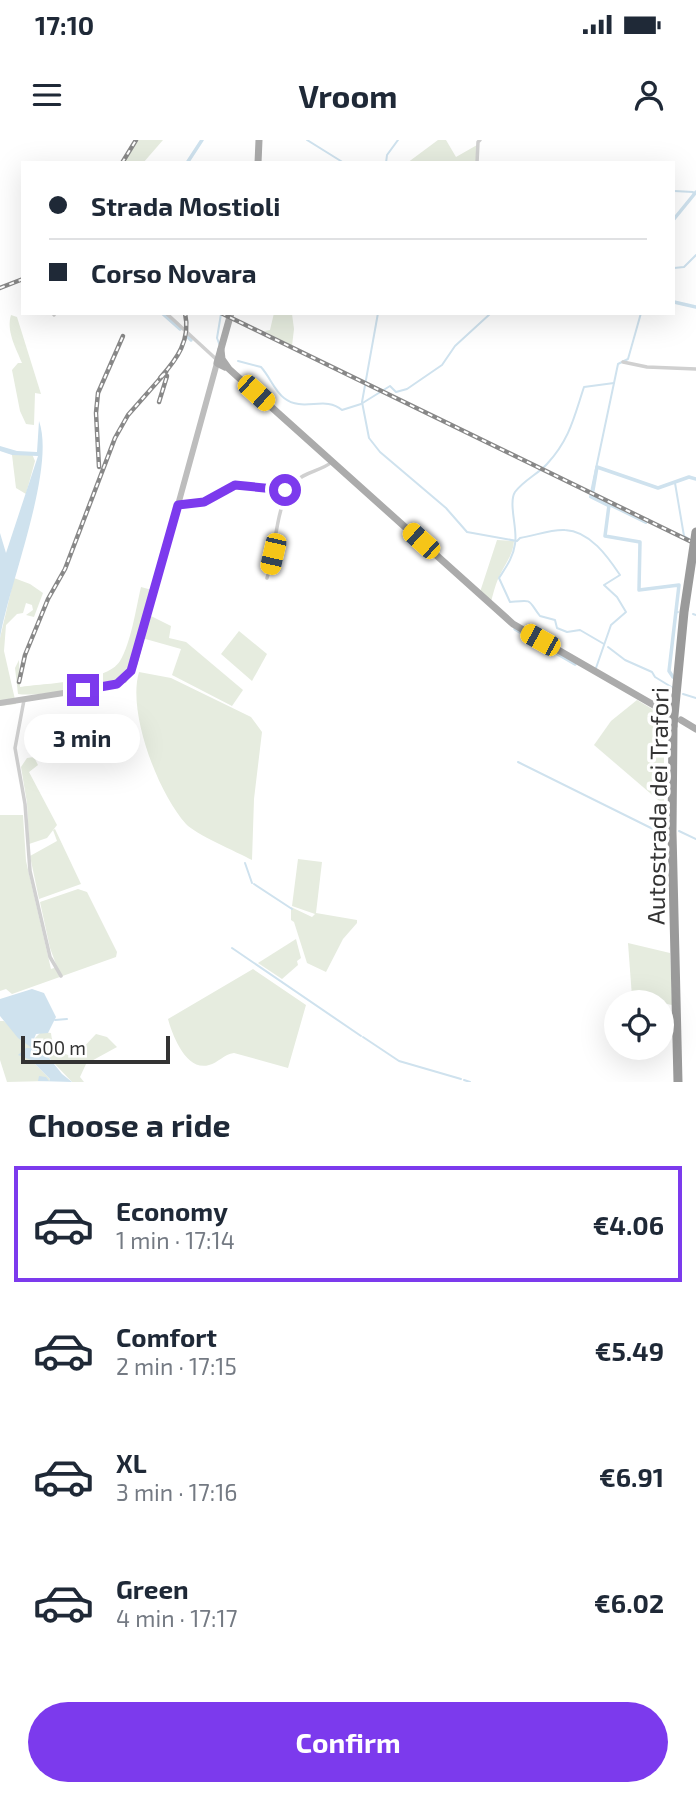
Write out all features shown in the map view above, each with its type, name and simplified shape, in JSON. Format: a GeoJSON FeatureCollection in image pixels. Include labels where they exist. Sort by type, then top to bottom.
{"type":"FeatureCollection","features":[{"type":"Feature","properties":{"kind":"highway","name":"Autostrada dei Trafori"},"geometry":{"type":"LineString","coordinates":[[680,1082],[677,724],[684,612],[696,532]]}},
{"type":"Feature","properties":{"kind":"highway","name":"Autostrada dei Trafori"},"geometry":{"type":"LineString","coordinates":[[677,724],[696,558]]}},
{"type":"Feature","properties":{"kind":"main road"},"geometry":{"type":"LineString","coordinates":[[258,161],[259,140]]}},
{"type":"Feature","properties":{"kind":"main road"},"geometry":{"type":"LineString","coordinates":[[230,315],[221,350],[223,365],[331,463],[518,628],[671,715]]}},
{"type":"Feature","properties":{"kind":"main road"},"geometry":{"type":"LineString","coordinates":[[0,703],[108,686],[128,675],[134,665],[215,372],[223,365]]}},
{"type":"Feature","properties":{"kind":"main road"},"geometry":{"type":"LineString","coordinates":[[677,724],[696,729]]}},
{"type":"Feature","properties":{"kind":"street"},"geometry":{"type":"LineString","coordinates":[[477,161],[480,140]]}},
{"type":"Feature","properties":{"kind":"street"},"geometry":{"type":"LineString","coordinates":[[168,315],[223,365]]}},
{"type":"Feature","properties":{"kind":"street"},"geometry":{"type":"LineString","coordinates":[[623,362],[652,367],[696,369]]}},
{"type":"Feature","properties":{"kind":"street"},"geometry":{"type":"LineString","coordinates":[[267,578],[289,491],[298,479],[331,463]]}},
{"type":"Feature","properties":{"kind":"street"},"geometry":{"type":"LineString","coordinates":[[178,505],[204,502],[235,485],[289,491]]}},
{"type":"Feature","properties":{"kind":"street"},"geometry":{"type":"LineString","coordinates":[[25,698],[15,748],[24,804],[30,871],[50,957],[61,976]]}},
{"type":"Feature","properties":{"kind":"shaded area"},"geometry":{"type":"Polygon","coordinates":[[[138,140],[163,140],[145,161],[125,161],[138,140]]]}},
{"type":"Feature","properties":{"kind":"shaded area"},"geometry":{"type":"Polygon","coordinates":[[[438,140],[446,140],[456,157],[477,145],[476,161],[410,161],[438,140]]]}},
{"type":"Feature","properties":{"kind":"shaded area"},"geometry":{"type":"Polygon","coordinates":[[[11,315],[17,317],[41,394],[35,393],[34,425],[26,424],[20,411],[12,370],[18,363],[22,363],[11,333],[11,315]]]}},
{"type":"Feature","properties":{"kind":"shaded area"},"geometry":{"type":"Polygon","coordinates":[[[274,315],[292,315],[292,346],[264,331],[270,330],[274,315]]]}},
{"type":"Feature","properties":{"kind":"shaded area"},"geometry":{"type":"Polygon","coordinates":[[[32,454],[35,461],[26,494],[16,488],[12,455],[32,454]]]}},
{"type":"Feature","properties":{"kind":"shaded area"},"geometry":{"type":"Polygon","coordinates":[[[497,540],[514,541],[491,602],[480,592],[497,540]]]}},
{"type":"Feature","properties":{"kind":"shaded area"},"geometry":{"type":"Polygon","coordinates":[[[14,578],[43,593],[34,617],[26,615],[33,610],[32,605],[26,603],[23,613],[17,614],[6,625],[4,651],[16,704],[0,706],[0,638],[14,578]]]}},
{"type":"Feature","properties":{"kind":"shaded area"},"geometry":{"type":"Polygon","coordinates":[[[141,587],[152,590],[130,667],[122,678],[80,689],[18,694],[15,668],[19,660],[20,687],[89,678],[113,668],[120,661],[127,645],[141,587]]]}},
{"type":"Feature","properties":{"kind":"shaded area"},"geometry":{"type":"Polygon","coordinates":[[[149,615],[171,626],[169,638],[186,642],[243,690],[232,706],[172,675],[181,649],[142,638],[149,615]]]}},
{"type":"Feature","properties":{"kind":"shaded area"},"geometry":{"type":"Polygon","coordinates":[[[239,631],[267,654],[252,681],[221,654],[239,631]]]}},
{"type":"Feature","properties":{"kind":"shaded area"},"geometry":{"type":"Polygon","coordinates":[[[139,672],[171,678],[251,717],[262,732],[254,799],[252,860],[191,828],[175,810],[156,773],[141,729],[136,689],[139,672]]]}},
{"type":"Feature","properties":{"kind":"shaded area"},"geometry":{"type":"Polygon","coordinates":[[[637,700],[664,716],[664,805],[594,745],[611,721],[637,700]]]}},
{"type":"Feature","properties":{"kind":"shaded area"},"geometry":{"type":"Polygon","coordinates":[[[34,757],[38,765],[29,772],[57,825],[47,838],[29,844],[27,803],[21,767],[27,758],[34,757]]]}},
{"type":"Feature","properties":{"kind":"shaded area"},"geometry":{"type":"Polygon","coordinates":[[[0,815],[23,815],[26,861],[51,969],[57,967],[40,902],[78,889],[87,892],[117,952],[116,957],[12,994],[6,989],[0,991],[0,815]]]}},
{"type":"Feature","properties":{"kind":"shaded area"},"geometry":{"type":"Polygon","coordinates":[[[55,829],[81,884],[39,899],[30,856],[57,841],[53,830],[55,829]]]}},
{"type":"Feature","properties":{"kind":"shaded area"},"geometry":{"type":"Polygon","coordinates":[[[298,859],[322,862],[316,913],[357,920],[343,939],[326,972],[307,963],[294,922],[291,920],[291,907],[312,917],[315,914],[292,906],[298,859]]]}},
{"type":"Feature","properties":{"kind":"shaded area"},"geometry":{"type":"Polygon","coordinates":[[[296,939],[301,958],[297,961],[298,965],[282,979],[258,963],[296,939]]]}},
{"type":"Feature","properties":{"kind":"shaded area"},"geometry":{"type":"Polygon","coordinates":[[[628,943],[670,953],[671,990],[631,990],[628,943]]]}},
{"type":"Feature","properties":{"kind":"shaded area"},"geometry":{"type":"Polygon","coordinates":[[[253,969],[306,1005],[288,1068],[234,1053],[209,1065],[193,1063],[181,1050],[168,1019],[253,969]]]}},
{"type":"Feature","properties":{"kind":"shaded area"},"geometry":{"type":"Polygon","coordinates":[[[0,1021],[4,1021],[33,1049],[31,1060],[49,1081],[7,1082],[0,1060],[0,1021]]]}},
{"type":"Feature","properties":{"kind":"shaded area"},"geometry":{"type":"Polygon","coordinates":[[[41,1032],[51,1033],[56,1047],[68,1055],[81,1050],[96,1034],[107,1037],[117,1047],[86,1064],[80,1077],[84,1082],[72,1082],[38,1046],[34,1039],[41,1032]]]}},
{"type":"Feature","properties":{"kind":"water"},"geometry":{"type":"Polygon","coordinates":[[[39,421],[43,442],[37,496],[0,638],[0,533],[6,553],[38,456],[12,455],[0,451],[0,446],[17,451],[37,452],[39,421]]]}},
{"type":"Feature","properties":{"kind":"water"},"geometry":{"type":"Polygon","coordinates":[[[32,989],[44,993],[56,1017],[48,1033],[36,1034],[34,1039],[62,1074],[72,1082],[38,1081],[39,1076],[46,1077],[49,1081],[50,1079],[31,1060],[18,1055],[26,1048],[32,1048],[18,1038],[0,1016],[0,999],[32,989]]]}},
{"type":"Feature","properties":{"kind":"waterway"},"geometry":{"type":"LineString","coordinates":[[188,161],[202,140]]}},
{"type":"Feature","properties":{"kind":"waterway"},"geometry":{"type":"LineString","coordinates":[[307,140],[341,161]]}},
{"type":"Feature","properties":{"kind":"waterway"},"geometry":{"type":"LineString","coordinates":[[386,161],[387,155],[398,140]]}},
{"type":"Feature","properties":{"kind":"waterway"},"geometry":{"type":"LineString","coordinates":[[675,191],[693,192],[694,195]]}},
{"type":"Feature","properties":{"kind":"waterway"},"geometry":{"type":"LineString","coordinates":[[675,218],[696,192]]}},
{"type":"Feature","properties":{"kind":"waterway"},"geometry":{"type":"LineString","coordinates":[[675,268],[684,267],[696,255]]}},
{"type":"Feature","properties":{"kind":"waterway"},"geometry":{"type":"LineString","coordinates":[[675,302],[696,307]]}},
{"type":"Feature","properties":{"kind":"waterway"},"geometry":{"type":"LineString","coordinates":[[164,315],[180,329]]}},
{"type":"Feature","properties":{"kind":"waterway"},"geometry":{"type":"LineString","coordinates":[[220,346],[217,338],[221,315]]}},
{"type":"Feature","properties":{"kind":"waterway"},"geometry":{"type":"LineString","coordinates":[[378,315],[362,402],[369,438],[380,452],[446,508],[467,532],[517,541],[520,538],[565,530],[574,531],[597,546],[620,575],[604,585],[617,597],[626,612],[611,625],[596,668]]}},
{"type":"Feature","properties":{"kind":"waterway"},"geometry":{"type":"LineString","coordinates":[[238,361],[261,367],[281,395],[291,402],[328,404],[342,410],[361,404],[390,386],[396,392],[407,389],[442,365],[455,346],[489,315]]}},
{"type":"Feature","properties":{"kind":"waterway"},"geometry":{"type":"LineString","coordinates":[[608,506],[590,497],[618,364],[628,359],[640,315]]}},
{"type":"Feature","properties":{"kind":"waterway"},"geometry":{"type":"LineString","coordinates":[[186,335],[191,340]]}},
{"type":"Feature","properties":{"kind":"waterway"},"geometry":{"type":"LineString","coordinates":[[604,644],[580,630],[567,632],[557,628],[555,620],[540,616],[529,602],[510,602],[499,578],[511,558],[515,544],[512,503],[515,492],[547,464],[561,446],[584,387],[614,383]]}},
{"type":"Feature","properties":{"kind":"waterway"},"geometry":{"type":"LineString","coordinates":[[673,677],[669,671],[679,585],[639,590],[640,542],[605,536],[609,505],[592,496],[597,467],[658,488],[689,477],[696,479]]}},
{"type":"Feature","properties":{"kind":"waterway"},"geometry":{"type":"LineString","coordinates":[[675,483],[684,536],[689,539]]}},
{"type":"Feature","properties":{"kind":"waterway"},"geometry":{"type":"LineString","coordinates":[[609,505],[646,523],[648,519]]}},
{"type":"Feature","properties":{"kind":"waterway"},"geometry":{"type":"LineString","coordinates":[[515,629],[575,664]]}},
{"type":"Feature","properties":{"kind":"waterway"},"geometry":{"type":"LineString","coordinates":[[608,647],[625,660],[652,672],[655,677],[673,688]]}},
{"type":"Feature","properties":{"kind":"waterway"},"geometry":{"type":"LineString","coordinates":[[683,694],[696,698]]}},
{"type":"Feature","properties":{"kind":"waterway"},"geometry":{"type":"LineString","coordinates":[[518,762],[657,831],[668,831]]}},
{"type":"Feature","properties":{"kind":"waterway"},"geometry":{"type":"LineString","coordinates":[[679,831],[696,839]]}},
{"type":"Feature","properties":{"kind":"waterway"},"geometry":{"type":"LineString","coordinates":[[245,863],[252,883]]}},
{"type":"Feature","properties":{"kind":"waterway"},"geometry":{"type":"LineString","coordinates":[[254,884],[292,909]]}},
{"type":"Feature","properties":{"kind":"waterway"},"geometry":{"type":"LineString","coordinates":[[232,948],[361,1036]]}},
{"type":"Feature","properties":{"kind":"waterway"},"geometry":{"type":"LineString","coordinates":[[55,1020],[67,1019]]}},
{"type":"Feature","properties":{"kind":"waterway"},"geometry":{"type":"LineString","coordinates":[[363,1037],[399,1061],[461,1079]]}},
{"type":"Feature","properties":{"kind":"waterway"},"geometry":{"type":"LineString","coordinates":[[464,1080],[470,1082]]}},
{"type":"Feature","properties":{"kind":"railway"},"geometry":{"type":"LineString","coordinates":[[123,161],[136,140]]}},
{"type":"Feature","properties":{"kind":"railway"},"geometry":{"type":"LineString","coordinates":[[0,288],[21,280]]}},
{"type":"Feature","properties":{"kind":"railway"},"geometry":{"type":"LineString","coordinates":[[160,378],[181,349],[186,332],[185,315]]}},
{"type":"Feature","properties":{"kind":"railway"},"geometry":{"type":"LineString","coordinates":[[225,315],[696,544]]}},
{"type":"Feature","properties":{"kind":"railway"},"geometry":{"type":"LineString","coordinates":[[99,467],[96,413],[98,393],[123,336]]}},
{"type":"Feature","properties":{"kind":"railway"},"geometry":{"type":"LineString","coordinates":[[19,682],[25,655],[48,599],[65,569],[115,438],[128,415],[166,372]]}},
{"type":"Feature","properties":{"kind":"railway"},"geometry":{"type":"LineString","coordinates":[[159,402],[167,376]]}},
{"type":"Feature","properties":{"kind":"route"},"geometry":{"type":"LineString","coordinates":[[83,690],[117,684],[131,671],[178,505],[204,502],[235,485],[285,490]]}}]}
